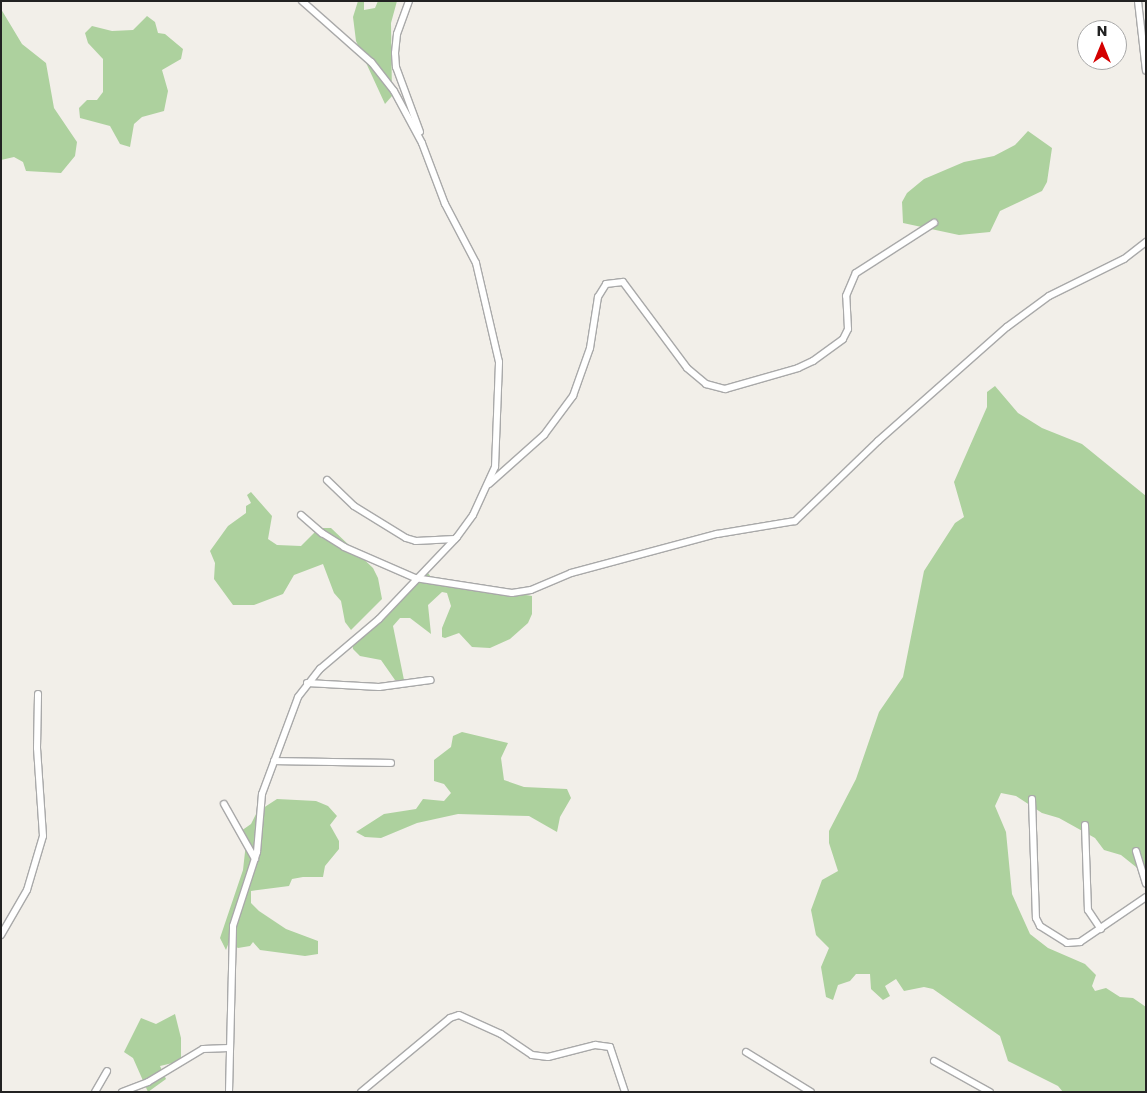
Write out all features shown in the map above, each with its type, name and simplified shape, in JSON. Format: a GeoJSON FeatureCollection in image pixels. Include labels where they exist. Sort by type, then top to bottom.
{"type":"FeatureCollection","features":[{"type":"Feature","properties":{"kind":"street"},"geometry":{"type":"LineString","coordinates":[[302,1],[371,62],[394,91],[422,143]]}},
{"type":"Feature","properties":{"kind":"street"},"geometry":{"type":"LineString","coordinates":[[229,1092],[228,1048],[233,926],[254,859],[262,794],[307,683],[379,619],[414,578],[455,539],[473,515],[495,467],[499,388],[496,342],[476,263],[437,188],[395,53],[397,34],[409,1]]}},
{"type":"Feature","properties":{"kind":"street"},"geometry":{"type":"LineString","coordinates":[[1138,1],[1146,72]]}},
{"type":"Feature","properties":{"kind":"street"},"geometry":{"type":"LineString","coordinates":[[488,485],[544,435],[573,396],[590,348],[598,297],[606,284],[623,282],[687,368],[706,384],[725,389],[798,368],[813,361],[838,342],[848,330],[846,296],[856,273],[934,224]]}},
{"type":"Feature","properties":{"kind":"street"},"geometry":{"type":"LineString","coordinates":[[301,515],[322,533],[344,546],[414,578],[523,592],[571,573],[717,534],[795,521],[878,441],[1007,328],[1049,296],[1124,259],[1146,242]]}},
{"type":"Feature","properties":{"kind":"street"},"geometry":{"type":"LineString","coordinates":[[327,480],[354,506],[406,538],[416,541],[455,539]]}},
{"type":"Feature","properties":{"kind":"street"},"geometry":{"type":"LineString","coordinates":[[307,683],[379,687],[431,680]]}},
{"type":"Feature","properties":{"kind":"street"},"geometry":{"type":"LineString","coordinates":[[1,934],[27,890],[43,836],[36,748],[38,694]]}},
{"type":"Feature","properties":{"kind":"street"},"geometry":{"type":"LineString","coordinates":[[274,761],[391,763]]}},
{"type":"Feature","properties":{"kind":"street"},"geometry":{"type":"LineString","coordinates":[[1032,799],[1038,924],[1071,943],[1084,940],[1146,896]]}},
{"type":"Feature","properties":{"kind":"street"},"geometry":{"type":"LineString","coordinates":[[224,804],[254,859]]}},
{"type":"Feature","properties":{"kind":"street"},"geometry":{"type":"LineString","coordinates":[[1084,825],[1088,910],[1101,929]]}},
{"type":"Feature","properties":{"kind":"street"},"geometry":{"type":"LineString","coordinates":[[1136,851],[1146,883]]}},
{"type":"Feature","properties":{"kind":"street"},"geometry":{"type":"LineString","coordinates":[[361,1092],[450,1018],[459,1015],[501,1034],[532,1055],[548,1057],[595,1045],[610,1047],[625,1092]]}},
{"type":"Feature","properties":{"kind":"street"},"geometry":{"type":"LineString","coordinates":[[122,1092],[148,1082],[203,1049],[228,1048]]}},
{"type":"Feature","properties":{"kind":"street"},"geometry":{"type":"LineString","coordinates":[[746,1052],[811,1092]]}},
{"type":"Feature","properties":{"kind":"street"},"geometry":{"type":"LineString","coordinates":[[934,1062],[990,1092]]}},
{"type":"Feature","properties":{"kind":"street"},"geometry":{"type":"LineString","coordinates":[[95,1092],[107,1071]]}},
{"type":"Feature","properties":{"kind":"green space"},"geometry":{"type":"Polygon","coordinates":[[[358,1],[364,1],[364,10],[375,8],[378,1],[397,1],[391,23],[392,96],[385,104],[356,41],[353,17],[358,1]]]}},
{"type":"Feature","properties":{"kind":"green space"},"geometry":{"type":"Polygon","coordinates":[[[1,9],[22,44],[46,63],[54,108],[77,142],[75,156],[61,173],[26,171],[23,162],[14,157],[1,160],[1,9]]]}},
{"type":"Feature","properties":{"kind":"green space"},"geometry":{"type":"Polygon","coordinates":[[[147,16],[155,22],[158,33],[165,34],[183,49],[181,59],[162,70],[168,91],[164,111],[142,117],[134,124],[130,147],[120,144],[110,126],[80,118],[79,108],[87,100],[97,100],[103,92],[103,59],[88,43],[85,33],[92,26],[112,31],[133,30],[147,16]]]}},
{"type":"Feature","properties":{"kind":"green space"},"geometry":{"type":"Polygon","coordinates":[[[1028,131],[1052,148],[1047,182],[1042,191],[1000,211],[990,232],[959,235],[903,223],[902,202],[907,193],[924,179],[964,162],[994,156],[1015,145],[1028,131]]]}},
{"type":"Feature","properties":{"kind":"green space"},"geometry":{"type":"Polygon","coordinates":[[[995,386],[1018,413],[1042,428],[1082,444],[1146,496],[1146,875],[1121,855],[1104,850],[1095,838],[1059,818],[1042,813],[1016,796],[1001,793],[995,806],[1006,832],[1012,894],[1030,934],[1048,948],[1085,964],[1096,975],[1092,986],[1095,991],[1106,988],[1120,997],[1133,998],[1146,1007],[1146,1092],[1063,1092],[1058,1086],[1008,1061],[1000,1036],[933,989],[924,987],[904,991],[896,979],[885,986],[890,996],[883,1000],[871,989],[870,974],[856,974],[850,981],[838,985],[833,1000],[826,997],[821,967],[829,948],[816,935],[811,910],[822,880],[838,871],[829,843],[829,831],[856,779],[879,712],[903,677],[924,571],[955,523],[964,517],[954,482],[987,407],[987,392],[995,386]]]}},
{"type":"Feature","properties":{"kind":"green space"},"geometry":{"type":"Polygon","coordinates":[[[251,492],[272,516],[268,539],[277,545],[301,546],[319,528],[331,528],[373,568],[378,578],[382,599],[351,630],[345,622],[341,601],[334,593],[323,564],[294,575],[283,594],[254,605],[233,605],[214,579],[215,563],[210,551],[228,526],[246,513],[246,506],[251,503],[247,495],[251,492]]]}},
{"type":"Feature","properties":{"kind":"green space"},"geometry":{"type":"Polygon","coordinates":[[[424,568],[431,577],[448,582],[532,596],[532,614],[528,623],[510,639],[490,648],[472,647],[459,633],[445,638],[442,637],[442,628],[451,606],[447,593],[442,592],[428,605],[431,634],[410,618],[400,618],[393,626],[404,680],[395,680],[381,660],[360,656],[353,649],[352,642],[424,568]]]}},
{"type":"Feature","properties":{"kind":"green space"},"geometry":{"type":"Polygon","coordinates":[[[462,732],[508,743],[501,758],[504,780],[524,787],[567,789],[571,798],[560,817],[557,832],[529,816],[458,814],[417,823],[381,838],[365,837],[356,832],[384,814],[416,809],[423,799],[444,801],[451,793],[444,784],[434,781],[434,760],[451,747],[453,736],[462,732]]]}},
{"type":"Feature","properties":{"kind":"green space"},"geometry":{"type":"Polygon","coordinates":[[[277,799],[316,801],[328,806],[337,816],[330,825],[339,841],[339,849],[325,866],[323,877],[292,879],[289,886],[251,891],[251,903],[259,911],[286,929],[318,941],[318,954],[305,956],[260,950],[253,942],[250,946],[238,948],[229,942],[226,950],[220,938],[243,870],[246,843],[241,831],[251,824],[257,812],[277,799]]]}},
{"type":"Feature","properties":{"kind":"green space"},"geometry":{"type":"Polygon","coordinates":[[[175,1014],[181,1038],[181,1061],[160,1066],[166,1079],[148,1092],[133,1058],[124,1052],[141,1018],[156,1024],[175,1014]]]}}]}
